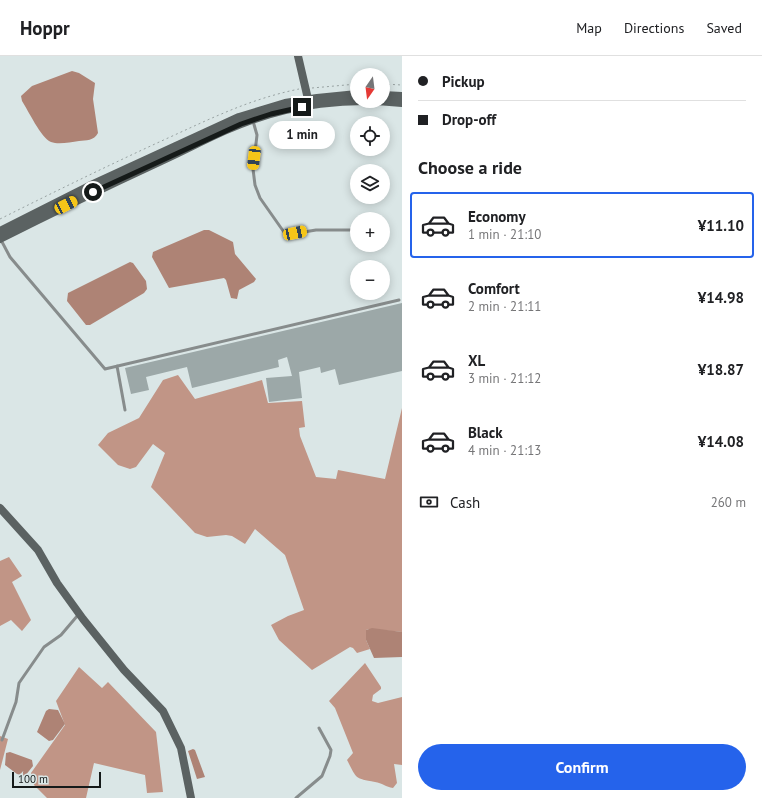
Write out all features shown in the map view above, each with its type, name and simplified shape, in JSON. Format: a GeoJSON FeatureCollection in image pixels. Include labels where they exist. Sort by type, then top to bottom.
{"type":"FeatureCollection","features":[{"type":"Feature","properties":{"kind":"main road"},"geometry":{"type":"LineString","coordinates":[[298,56],[308,99]]}},
{"type":"Feature","properties":{"kind":"main road"},"geometry":{"type":"LineString","coordinates":[[0,231],[89,186],[234,119],[269,107],[308,99],[350,95]]}},
{"type":"Feature","properties":{"kind":"main road"},"geometry":{"type":"LineString","coordinates":[[390,95],[402,96]]}},
{"type":"Feature","properties":{"kind":"main road"},"geometry":{"type":"LineString","coordinates":[[0,239],[93,192],[253,119],[286,110],[318,105],[365,101],[402,103]]}},
{"type":"Feature","properties":{"kind":"main road"},"geometry":{"type":"LineString","coordinates":[[0,508],[38,550],[57,583],[79,614],[124,670],[160,706],[169,720],[181,748],[191,798]]}},
{"type":"Feature","properties":{"kind":"lane"},"geometry":{"type":"LineString","coordinates":[[253,119],[257,135],[253,169],[255,185],[258,194],[286,235],[316,230],[350,230]]}},
{"type":"Feature","properties":{"kind":"lane"},"geometry":{"type":"LineString","coordinates":[[0,239],[10,257],[104,369],[399,300]]}},
{"type":"Feature","properties":{"kind":"lane"},"geometry":{"type":"LineString","coordinates":[[117,366],[125,410]]}},
{"type":"Feature","properties":{"kind":"lane"},"geometry":{"type":"LineString","coordinates":[[2,740],[16,702],[19,683],[44,647],[62,634],[79,614]]}},
{"type":"Feature","properties":{"kind":"lane"},"geometry":{"type":"LineString","coordinates":[[296,798],[322,776],[330,756],[330,750],[319,728]]}},
{"type":"Feature","properties":{"kind":"path"},"geometry":{"type":"LineString","coordinates":[[390,84],[402,85]]}},
{"type":"Feature","properties":{"kind":"shaded area"},"geometry":{"type":"Polygon","coordinates":[[[72,71],[79,73],[95,83],[93,99],[98,133],[90,140],[54,143],[47,139],[39,130],[22,101],[21,96],[32,86],[72,71]]]}},
{"type":"Feature","properties":{"kind":"shaded area"},"geometry":{"type":"Polygon","coordinates":[[[204,230],[209,230],[233,242],[235,254],[256,279],[254,282],[239,290],[237,299],[231,298],[226,280],[224,278],[169,288],[152,257],[153,252],[204,230]]]}},
{"type":"Feature","properties":{"kind":"shaded area"},"geometry":{"type":"Polygon","coordinates":[[[130,262],[133,263],[146,281],[147,289],[144,293],[90,325],[86,325],[67,301],[68,293],[130,262]]]}},
{"type":"Feature","properties":{"kind":"shaded area"},"geometry":{"type":"Polygon","coordinates":[[[178,375],[195,399],[262,380],[268,403],[302,401],[305,427],[299,428],[300,436],[316,477],[336,479],[338,470],[385,479],[402,408],[402,632],[366,630],[366,640],[370,649],[357,653],[350,647],[312,670],[279,640],[271,625],[304,610],[285,555],[255,529],[245,544],[232,536],[226,535],[207,537],[195,533],[151,487],[165,453],[153,444],[136,467],[130,469],[118,465],[98,445],[108,433],[139,418],[163,380],[178,375]]]}},
{"type":"Feature","properties":{"kind":"shaded area"},"geometry":{"type":"Polygon","coordinates":[[[9,557],[22,576],[12,582],[31,620],[22,631],[11,620],[0,626],[0,561],[9,557]]]}},
{"type":"Feature","properties":{"kind":"shaded area"},"geometry":{"type":"Polygon","coordinates":[[[372,628],[402,632],[402,657],[374,658],[366,640],[366,630],[372,628]]]}},
{"type":"Feature","properties":{"kind":"shaded area"},"geometry":{"type":"Polygon","coordinates":[[[365,663],[381,687],[381,689],[373,695],[372,701],[378,703],[402,697],[402,765],[394,764],[397,783],[393,788],[357,777],[347,760],[353,753],[335,708],[329,701],[365,663]]]}},
{"type":"Feature","properties":{"kind":"shaded area"},"geometry":{"type":"Polygon","coordinates":[[[79,667],[102,688],[108,682],[156,732],[163,792],[147,793],[145,775],[94,763],[86,798],[47,798],[34,785],[31,773],[65,725],[56,701],[79,667]]]}},
{"type":"Feature","properties":{"kind":"shaded area"},"geometry":{"type":"Polygon","coordinates":[[[49,709],[58,710],[65,724],[53,740],[49,741],[37,732],[46,711],[49,709]]]}},
{"type":"Feature","properties":{"kind":"shaded area"},"geometry":{"type":"Polygon","coordinates":[[[0,736],[8,739],[0,770],[0,736]]]}},
{"type":"Feature","properties":{"kind":"shaded area"},"geometry":{"type":"Polygon","coordinates":[[[193,749],[195,750],[205,777],[197,779],[188,751],[193,749]]]}},
{"type":"Feature","properties":{"kind":"shaded area"},"geometry":{"type":"Polygon","coordinates":[[[10,752],[32,760],[33,766],[25,776],[17,774],[5,765],[6,753],[10,752]]]}},
{"type":"Feature","properties":{"kind":"building"},"geometry":{"type":"Polygon","coordinates":[[[402,303],[402,371],[339,385],[335,369],[321,373],[320,367],[299,372],[302,398],[269,402],[266,378],[292,376],[287,357],[278,360],[279,367],[192,388],[187,367],[146,377],[149,390],[131,394],[125,368],[402,303]]]}},
{"type":"Feature","properties":{"kind":"route"},"geometry":{"type":"LineString","coordinates":[[93,192],[241,124],[256,118],[302,107]]}}]}
